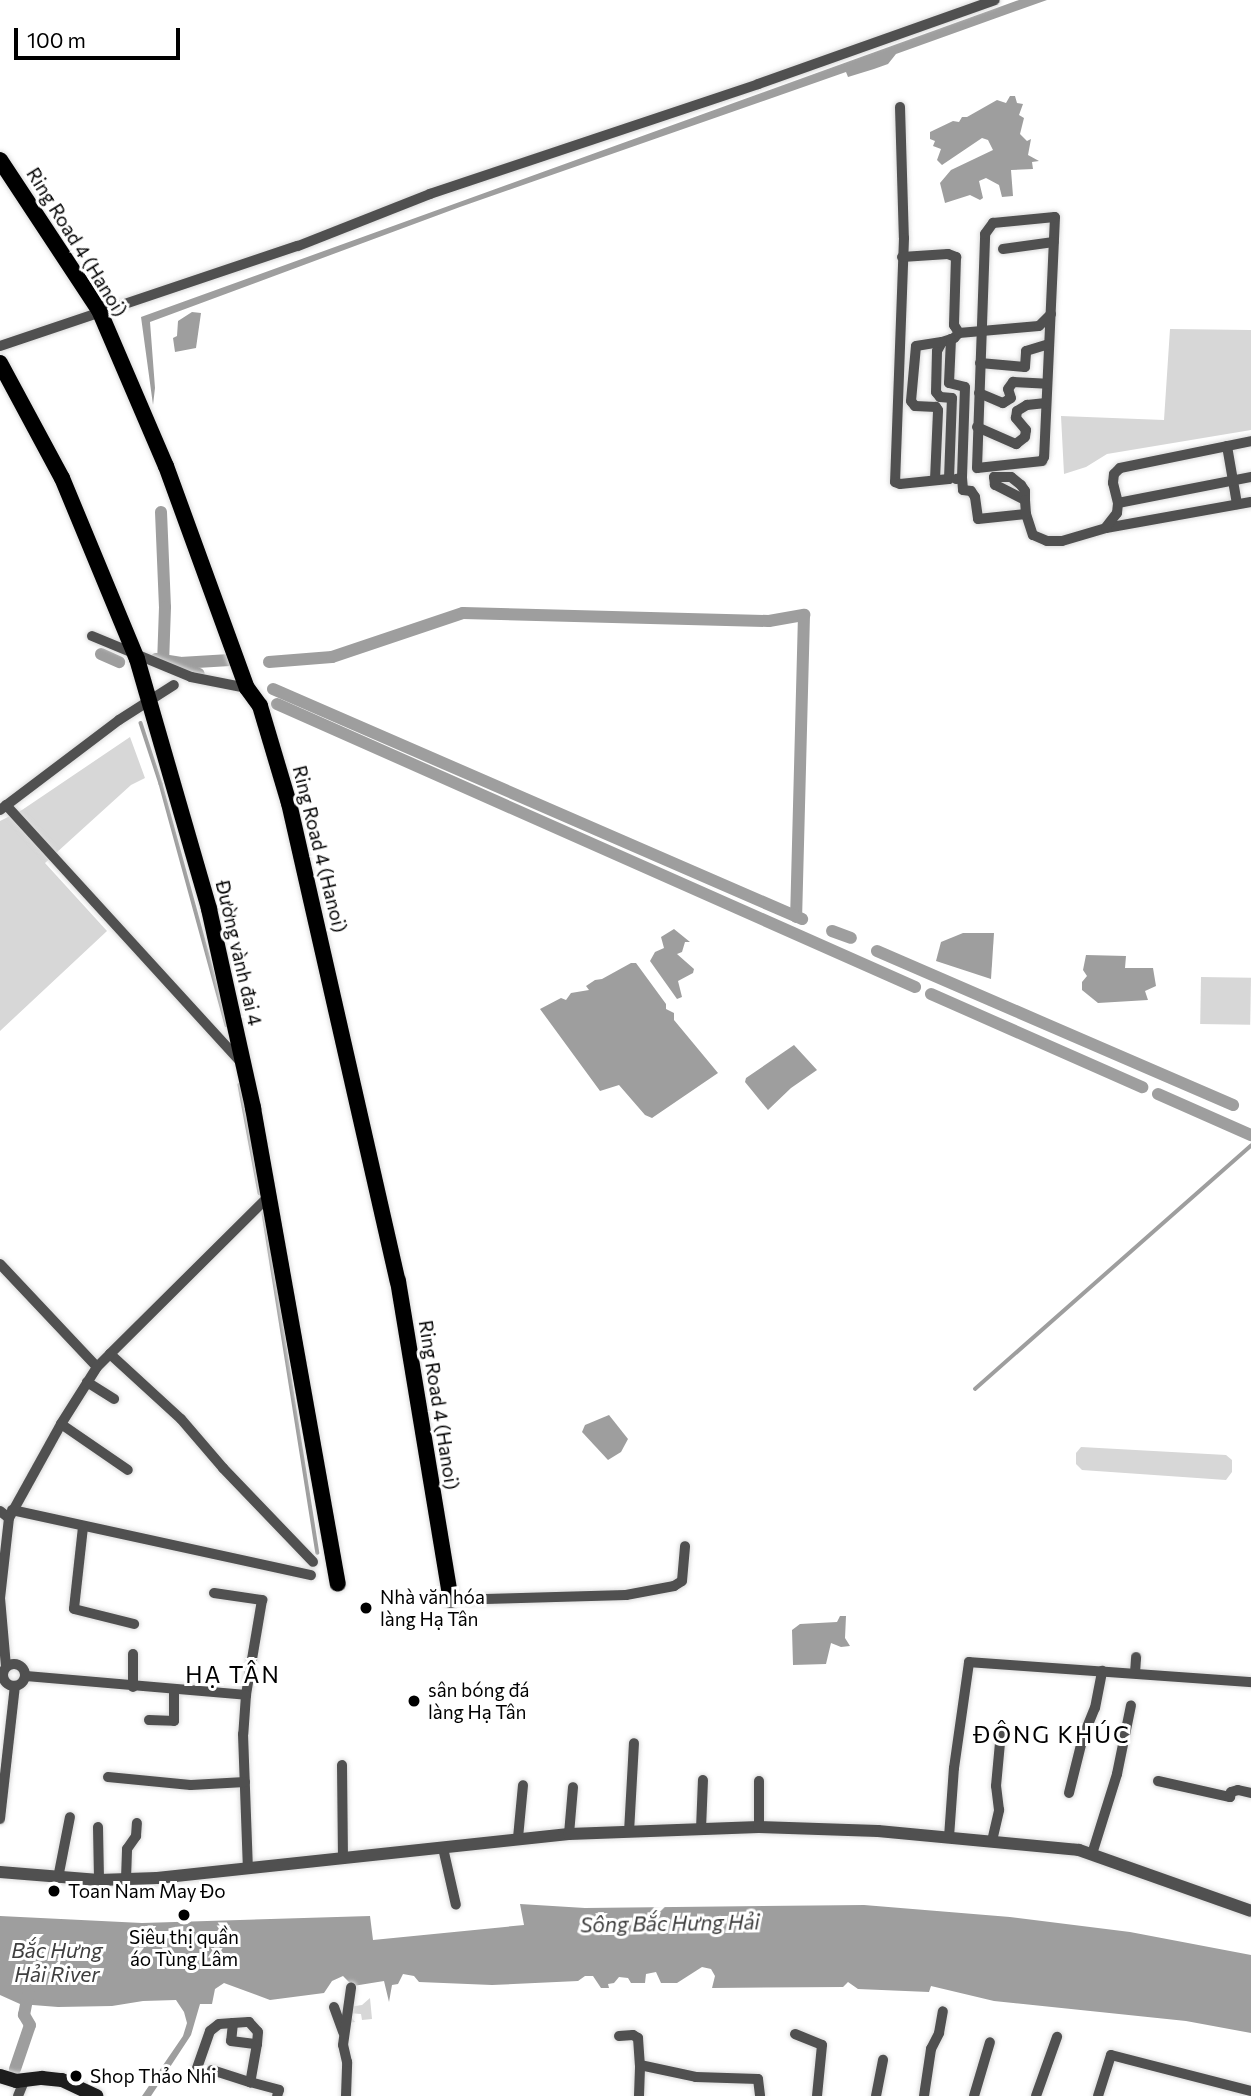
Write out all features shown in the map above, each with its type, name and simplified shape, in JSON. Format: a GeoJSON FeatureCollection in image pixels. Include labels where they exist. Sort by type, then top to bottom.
{"type":"FeatureCollection","features":[{"type":"Feature","properties":{"kind":"main road","name":"Ring Road 4 (Hanoi)"},"geometry":{"type":"LineString","coordinates":[[0,160],[99,310],[166,466],[247,688],[260,706],[289,803],[398,1281],[451,1600]]}},
{"type":"Feature","properties":{"kind":"main road","name":"Đường vành đai 4"},"geometry":{"type":"LineString","coordinates":[[0,363],[62,478],[135,655],[209,909],[244,1065],[338,1583]]}},
{"type":"Feature","properties":{"kind":"main road"},"geometry":{"type":"LineString","coordinates":[[0,2078],[16,2081],[62,2080],[97,2096]]}},
{"type":"Feature","properties":{"kind":"street"},"geometry":{"type":"LineString","coordinates":[[0,346],[99,310],[274,254],[430,194],[758,85],[995,0]]}},
{"type":"Feature","properties":{"kind":"street"},"geometry":{"type":"LineString","coordinates":[[900,107],[902,257],[895,482],[961,478]]}},
{"type":"Feature","properties":{"kind":"street"},"geometry":{"type":"LineString","coordinates":[[1055,216],[1051,314],[1042,461],[977,468],[985,234],[993,223],[1055,216]]}},
{"type":"Feature","properties":{"kind":"street"},"geometry":{"type":"LineString","coordinates":[[1003,249],[1054,242]]}},
{"type":"Feature","properties":{"kind":"street"},"geometry":{"type":"LineString","coordinates":[[902,257],[948,254],[956,257],[949,383],[965,387],[961,478],[963,490],[971,491],[975,497],[978,519],[1026,514]]}},
{"type":"Feature","properties":{"kind":"street"},"geometry":{"type":"LineString","coordinates":[[935,480],[938,410],[936,407],[915,406],[911,401],[916,346],[982,332],[1039,326],[1051,314]]}},
{"type":"Feature","properties":{"kind":"street"},"geometry":{"type":"LineString","coordinates":[[1039,326],[1049,340]]}},
{"type":"Feature","properties":{"kind":"street"},"geometry":{"type":"LineString","coordinates":[[949,479],[952,398],[940,397],[936,392],[937,351],[951,338]]}},
{"type":"Feature","properties":{"kind":"street"},"geometry":{"type":"LineString","coordinates":[[980,363],[1025,367],[1026,351],[1049,340]]}},
{"type":"Feature","properties":{"kind":"street"},"geometry":{"type":"LineString","coordinates":[[979,393],[1003,403],[1011,398],[1008,389],[1013,382],[1047,384]]}},
{"type":"Feature","properties":{"kind":"street"},"geometry":{"type":"LineString","coordinates":[[977,427],[1016,444],[1025,437],[1026,430],[1016,418],[1017,411],[1027,405],[1046,403]]}},
{"type":"Feature","properties":{"kind":"street"},"geometry":{"type":"LineString","coordinates":[[1106,528],[1117,513],[1118,503],[1113,484],[1114,474],[1120,468],[1227,446],[1251,445]]}},
{"type":"Feature","properties":{"kind":"street"},"geometry":{"type":"LineString","coordinates":[[1227,446],[1235,480],[1237,505]]}},
{"type":"Feature","properties":{"kind":"street"},"geometry":{"type":"LineString","coordinates":[[1118,503],[1251,477]]}},
{"type":"Feature","properties":{"kind":"street"},"geometry":{"type":"LineString","coordinates":[[1025,500],[1026,514],[1033,535],[1047,541],[1062,541],[1106,528],[1251,502]]}},
{"type":"Feature","properties":{"kind":"street"},"geometry":{"type":"LineString","coordinates":[[92,636],[176,672],[247,688]]}},
{"type":"Feature","properties":{"kind":"street"},"geometry":{"type":"LineString","coordinates":[[174,685],[119,720],[3,807],[244,1065]]}},
{"type":"Feature","properties":{"kind":"street"},"geometry":{"type":"LineString","coordinates":[[26,1676],[22,1683],[15,1686],[6,1683],[3,1671],[0,1596],[11,1514],[61,1424],[97,1367],[269,1196]]}},
{"type":"Feature","properties":{"kind":"street"},"geometry":{"type":"LineString","coordinates":[[0,1264],[97,1367]]}},
{"type":"Feature","properties":{"kind":"street"},"geometry":{"type":"LineString","coordinates":[[110,1354],[181,1419],[231,1477],[313,1562]]}},
{"type":"Feature","properties":{"kind":"street"},"geometry":{"type":"LineString","coordinates":[[87,1382],[114,1399]]}},
{"type":"Feature","properties":{"kind":"street"},"geometry":{"type":"LineString","coordinates":[[61,1424],[128,1470]]}},
{"type":"Feature","properties":{"kind":"street"},"geometry":{"type":"LineString","coordinates":[[0,1511],[311,1576]]}},
{"type":"Feature","properties":{"kind":"street"},"geometry":{"type":"LineString","coordinates":[[83,1527],[74,1609],[134,1624]]}},
{"type":"Feature","properties":{"kind":"street"},"geometry":{"type":"LineString","coordinates":[[451,1600],[626,1595],[674,1586],[682,1581],[685,1546]]}},
{"type":"Feature","properties":{"kind":"street"},"geometry":{"type":"LineString","coordinates":[[214,1592],[262,1600],[246,1695],[243,1734],[248,1869]]}},
{"type":"Feature","properties":{"kind":"street"},"geometry":{"type":"LineString","coordinates":[[133,1654],[133,1687]]}},
{"type":"Feature","properties":{"kind":"street"},"geometry":{"type":"LineString","coordinates":[[1135,1673],[1136,1657]]}},
{"type":"Feature","properties":{"kind":"street"},"geometry":{"type":"LineString","coordinates":[[949,1837],[954,1768],[969,1662],[1251,1682]]}},
{"type":"Feature","properties":{"kind":"street"},"geometry":{"type":"LineString","coordinates":[[3,1671],[19,1665],[26,1676]]}},
{"type":"Feature","properties":{"kind":"street"},"geometry":{"type":"LineString","coordinates":[[1069,1793],[1083,1737],[1095,1708],[1102,1671]]}},
{"type":"Feature","properties":{"kind":"street"},"geometry":{"type":"LineString","coordinates":[[26,1676],[174,1691],[246,1695]]}},
{"type":"Feature","properties":{"kind":"street"},"geometry":{"type":"LineString","coordinates":[[0,1819],[3,1773],[15,1686]]}},
{"type":"Feature","properties":{"kind":"street"},"geometry":{"type":"LineString","coordinates":[[149,1720],[174,1721],[174,1691]]}},
{"type":"Feature","properties":{"kind":"street"},"geometry":{"type":"LineString","coordinates":[[1092,1854],[1117,1774],[1131,1705]]}},
{"type":"Feature","properties":{"kind":"street"},"geometry":{"type":"LineString","coordinates":[[992,1841],[999,1811],[996,1786],[1001,1732]]}},
{"type":"Feature","properties":{"kind":"street"},"geometry":{"type":"LineString","coordinates":[[629,1832],[634,1742]]}},
{"type":"Feature","properties":{"kind":"street"},"geometry":{"type":"LineString","coordinates":[[342,1765],[343,1858]]}},
{"type":"Feature","properties":{"kind":"street"},"geometry":{"type":"LineString","coordinates":[[108,1777],[191,1785],[244,1782]]}},
{"type":"Feature","properties":{"kind":"street"},"geometry":{"type":"LineString","coordinates":[[701,1829],[703,1780]]}},
{"type":"Feature","properties":{"kind":"street"},"geometry":{"type":"LineString","coordinates":[[758,1827],[759,1781]]}},
{"type":"Feature","properties":{"kind":"street"},"geometry":{"type":"LineString","coordinates":[[1158,1781],[1230,1797],[1231,1792],[1238,1790],[1251,1793]]}},
{"type":"Feature","properties":{"kind":"street"},"geometry":{"type":"LineString","coordinates":[[519,1838],[523,1785]]}},
{"type":"Feature","properties":{"kind":"street"},"geometry":{"type":"LineString","coordinates":[[569,1834],[573,1787]]}},
{"type":"Feature","properties":{"kind":"street"},"geometry":{"type":"LineString","coordinates":[[58,1878],[70,1817]]}},
{"type":"Feature","properties":{"kind":"street"},"geometry":{"type":"LineString","coordinates":[[126,1879],[127,1849],[136,1836],[137,1823]]}},
{"type":"Feature","properties":{"kind":"street"},"geometry":{"type":"LineString","coordinates":[[99,1827],[99,1881]]}},
{"type":"Feature","properties":{"kind":"street"},"geometry":{"type":"LineString","coordinates":[[0,1872],[99,1881],[248,1869],[519,1838],[758,1827],[949,1837],[1092,1854],[1251,1911]]}},
{"type":"Feature","properties":{"kind":"street"},"geometry":{"type":"LineString","coordinates":[[443,1848],[456,1905]]}},
{"type":"Feature","properties":{"kind":"street"},"geometry":{"type":"LineString","coordinates":[[346,2096],[345,2036],[351,1988]]}},
{"type":"Feature","properties":{"kind":"street"},"geometry":{"type":"LineString","coordinates":[[334,2007],[345,2036]]}},
{"type":"Feature","properties":{"kind":"street"},"geometry":{"type":"LineString","coordinates":[[923,2096],[931,2049],[939,2033],[943,2011]]}},
{"type":"Feature","properties":{"kind":"street"},"geometry":{"type":"LineString","coordinates":[[233,2022],[231,2041],[257,2044]]}},
{"type":"Feature","properties":{"kind":"street"},"geometry":{"type":"LineString","coordinates":[[196,2071],[210,2031],[219,2024],[249,2022],[258,2032],[250,2082]]}},
{"type":"Feature","properties":{"kind":"street"},"geometry":{"type":"LineString","coordinates":[[795,2034],[822,2045],[817,2096]]}},
{"type":"Feature","properties":{"kind":"street"},"geometry":{"type":"LineString","coordinates":[[619,2036],[633,2035],[638,2038],[639,2096]]}},
{"type":"Feature","properties":{"kind":"street"},"geometry":{"type":"LineString","coordinates":[[1036,2096],[1057,2037]]}},
{"type":"Feature","properties":{"kind":"street"},"geometry":{"type":"LineString","coordinates":[[974,2096],[990,2042]]}},
{"type":"Feature","properties":{"kind":"street"},"geometry":{"type":"LineString","coordinates":[[1098,2096],[1111,2054],[1235,2091],[1251,2091]]}},
{"type":"Feature","properties":{"kind":"street"},"geometry":{"type":"LineString","coordinates":[[876,2096],[883,2060]]}},
{"type":"Feature","properties":{"kind":"street"},"geometry":{"type":"LineString","coordinates":[[640,2064],[696,2077],[758,2079],[761,2082],[760,2096]]}},
{"type":"Feature","properties":{"kind":"street"},"geometry":{"type":"LineString","coordinates":[[212,2070],[279,2090],[277,2096]]}},
{"type":"Feature","properties":{"kind":"street"},"geometry":{"type":"LineString","coordinates":[[18,2096],[25,2079]]}},
{"type":"Feature","properties":{"kind":"shaded area"},"geometry":{"type":"Polygon","coordinates":[[[1170,329],[1251,330],[1251,430],[1107,454],[1086,467],[1064,474],[1061,416],[1164,420],[1170,329]]]}},
{"type":"Feature","properties":{"kind":"shaded area"},"geometry":{"type":"Polygon","coordinates":[[[130,737],[145,778],[131,785],[45,863],[107,931],[0,1031],[0,821],[22,810],[130,737]]]}},
{"type":"Feature","properties":{"kind":"shaded area"},"geometry":{"type":"Polygon","coordinates":[[[1201,977],[1251,978],[1250,1025],[1200,1024],[1201,977]]]}},
{"type":"Feature","properties":{"kind":"shaded area"},"geometry":{"type":"Polygon","coordinates":[[[1081,1447],[1226,1455],[1232,1460],[1232,1472],[1226,1480],[1082,1470],[1076,1464],[1076,1453],[1081,1447]]]}},
{"type":"Feature","properties":{"kind":"shaded area"},"geometry":{"type":"Polygon","coordinates":[[[370,1998],[372,2019],[362,2020],[361,2014],[348,2013],[355,2022],[346,2023],[343,2004],[348,2007],[362,2005],[370,1998]]]}},
{"type":"Feature","properties":{"kind":"water"},"geometry":{"type":"Polygon","coordinates":[[[1019,0],[1047,0],[896,54],[888,64],[848,77],[846,72],[460,207],[150,322],[155,388],[153,405],[141,317],[1019,0]]]}},
{"type":"Feature","properties":{"kind":"water"},"geometry":{"type":"Polygon","coordinates":[[[1010,96],[1015,96],[1017,103],[1023,104],[1019,115],[1024,118],[1020,134],[1027,141],[1031,139],[1028,155],[1039,161],[1032,162],[1033,169],[1011,170],[1013,196],[1002,197],[999,185],[986,178],[979,181],[983,198],[980,200],[970,195],[945,203],[940,183],[951,170],[993,150],[988,140],[982,138],[942,165],[937,160],[941,149],[933,146],[935,141],[930,139],[930,132],[953,121],[959,122],[962,117],[967,117],[997,100],[1006,103],[1010,96]]]}},
{"type":"Feature","properties":{"kind":"water"},"geometry":{"type":"Polygon","coordinates":[[[192,312],[201,313],[196,348],[175,352],[173,338],[177,336],[178,321],[192,312]]]}},
{"type":"Feature","properties":{"kind":"water"},"geometry":{"type":"Polygon","coordinates":[[[674,929],[690,942],[685,942],[682,952],[677,954],[694,969],[693,973],[678,981],[682,997],[677,999],[650,961],[655,952],[664,948],[661,937],[674,929]]]}},
{"type":"Feature","properties":{"kind":"water"},"geometry":{"type":"Polygon","coordinates":[[[963,933],[994,933],[991,979],[936,961],[941,942],[963,933]]]}},
{"type":"Feature","properties":{"kind":"water"},"geometry":{"type":"Polygon","coordinates":[[[1086,955],[1126,956],[1125,968],[1153,968],[1156,986],[1145,991],[1148,1000],[1098,1003],[1082,990],[1082,982],[1087,976],[1083,970],[1086,955]]]}},
{"type":"Feature","properties":{"kind":"water"},"geometry":{"type":"Polygon","coordinates":[[[636,963],[666,1004],[666,1009],[674,1013],[674,1020],[718,1073],[652,1118],[645,1115],[619,1085],[600,1091],[540,1009],[561,998],[566,1000],[571,993],[589,990],[586,986],[595,980],[636,963]]]}},
{"type":"Feature","properties":{"kind":"water"},"geometry":{"type":"Polygon","coordinates":[[[794,1045],[817,1070],[791,1088],[768,1110],[745,1082],[746,1078],[794,1045]]]}},
{"type":"Feature","properties":{"kind":"water"},"geometry":{"type":"Polygon","coordinates":[[[609,1415],[628,1439],[621,1452],[608,1460],[582,1432],[585,1425],[609,1415]]]}},
{"type":"Feature","properties":{"kind":"water"},"geometry":{"type":"Polygon","coordinates":[[[840,1616],[846,1616],[845,1638],[850,1646],[841,1647],[831,1643],[826,1664],[793,1665],[792,1630],[800,1624],[837,1622],[840,1616]]]}},
{"type":"Feature","properties":{"kind":"water","name":"Bắc Hưng Hải River"},"geometry":{"type":"Polygon","coordinates":[[[520,1904],[585,1908],[864,1905],[1010,1917],[1130,1932],[1251,1955],[1251,2033],[1186,2021],[994,2001],[931,1986],[929,1992],[858,1989],[848,1982],[843,1987],[712,1988],[715,1976],[711,1969],[702,1967],[677,1983],[661,1983],[656,1972],[646,1974],[645,1983],[631,1983],[628,1978],[619,1977],[614,1983],[608,1984],[609,1988],[601,1988],[593,1976],[585,1976],[578,1981],[492,1985],[419,1982],[414,1976],[403,1974],[398,1984],[392,1985],[389,2002],[384,1981],[353,1986],[343,1976],[332,1981],[324,1993],[270,2000],[224,1983],[215,1989],[212,2004],[200,2004],[191,2035],[151,2096],[142,2096],[183,2036],[187,2023],[176,2000],[112,2006],[58,2007],[20,2004],[0,1995],[0,1916],[142,1923],[370,1916],[373,1940],[524,1925],[520,1904]]]}},
{"type":"Feature","properties":{"kind":"waterway"},"geometry":{"type":"LineString","coordinates":[[161,512],[165,607],[163,663]]}},
{"type":"Feature","properties":{"kind":"waterway"},"geometry":{"type":"LineString","coordinates":[[269,662],[332,657],[463,613],[769,621],[804,615],[796,917]]}},
{"type":"Feature","properties":{"kind":"waterway"},"geometry":{"type":"LineString","coordinates":[[101,654],[119,662]]}},
{"type":"Feature","properties":{"kind":"waterway"},"geometry":{"type":"LineString","coordinates":[[156,659],[180,663],[187,671],[199,674]]}},
{"type":"Feature","properties":{"kind":"waterway"},"geometry":{"type":"LineString","coordinates":[[180,663],[230,660]]}},
{"type":"Feature","properties":{"kind":"waterway"},"geometry":{"type":"LineString","coordinates":[[273,689],[802,919]]}},
{"type":"Feature","properties":{"kind":"waterway"},"geometry":{"type":"LineString","coordinates":[[277,704],[915,987]]}},
{"type":"Feature","properties":{"kind":"waterway"},"geometry":{"type":"LineString","coordinates":[[141,723],[161,784],[227,1025]]}},
{"type":"Feature","properties":{"kind":"waterway"},"geometry":{"type":"LineString","coordinates":[[832,931],[851,938]]}},
{"type":"Feature","properties":{"kind":"waterway"},"geometry":{"type":"LineString","coordinates":[[877,951],[1233,1105]]}},
{"type":"Feature","properties":{"kind":"waterway"},"geometry":{"type":"LineString","coordinates":[[931,994],[1142,1087]]}},
{"type":"Feature","properties":{"kind":"waterway"},"geometry":{"type":"LineString","coordinates":[[240,1085],[260,1193]]}},
{"type":"Feature","properties":{"kind":"waterway"},"geometry":{"type":"LineString","coordinates":[[1158,1094],[1251,1135]]}},
{"type":"Feature","properties":{"kind":"waterway"},"geometry":{"type":"LineString","coordinates":[[975,1389],[1251,1146]]}},
{"type":"Feature","properties":{"kind":"waterway"},"geometry":{"type":"LineString","coordinates":[[263,1207],[318,1553]]}},
{"type":"Feature","properties":{"kind":"waterway"},"geometry":{"type":"LineString","coordinates":[[15,2069],[30,2025],[24,2015],[29,1989]]}},
{"type":"Feature","properties":{"kind":"place","name":"Nhà văn hóa làng Hạ Tân"},"geometry":{"type":"Point","coordinates":[366,1608]}},
{"type":"Feature","properties":{"kind":"place","name":"sân bóng đá làng Hạ Tân"},"geometry":{"type":"Point","coordinates":[414,1701]}},
{"type":"Feature","properties":{"kind":"place","name":"Toan Nam May Đo"},"geometry":{"type":"Point","coordinates":[54,1891]}},
{"type":"Feature","properties":{"kind":"place","name":"Siêu thị quần áo Tùng Lâm"},"geometry":{"type":"Point","coordinates":[184,1915]}},
{"type":"Feature","properties":{"kind":"place","name":"Shop Thảo Nhi"},"geometry":{"type":"Point","coordinates":[76,2076]}},
{"type":"Feature","properties":{"kind":"district","name":"HẠ TÂN"},"geometry":{"type":"Point","coordinates":[233,1674]}},
{"type":"Feature","properties":{"kind":"district","name":"ĐÔNG KHÚC"},"geometry":{"type":"Point","coordinates":[1052,1734]}},
{"type":"Feature","properties":{"kind":"water label","name":"Sông Bắc Hưng Hải"},"geometry":{"type":"Point","coordinates":[670,1923]}}]}
